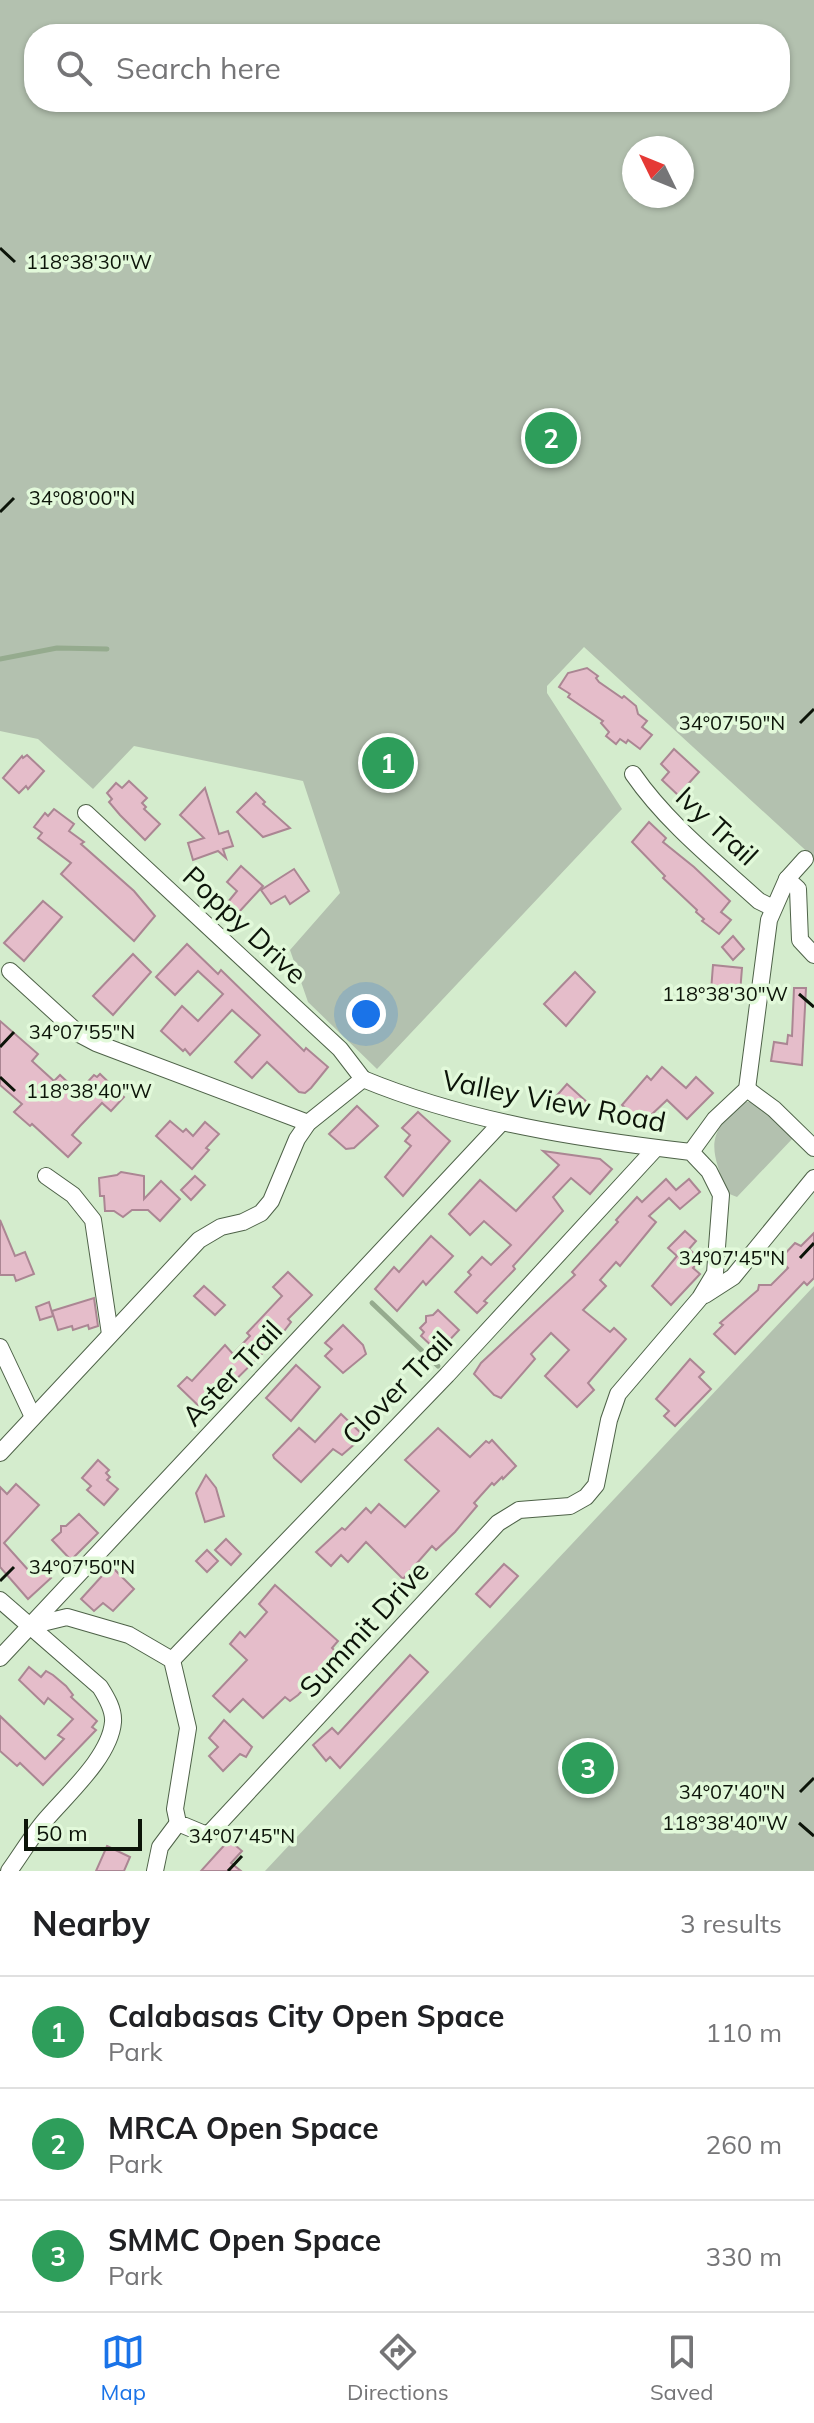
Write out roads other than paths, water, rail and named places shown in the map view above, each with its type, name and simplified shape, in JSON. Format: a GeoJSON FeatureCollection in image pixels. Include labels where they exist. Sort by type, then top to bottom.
{"type":"FeatureCollection","features":[{"type":"Feature","properties":{"kind":"street","name":"Ivy Trail"},"geometry":{"type":"LineString","coordinates":[[633,774],[673,822],[759,901],[773,908]]}},
{"type":"Feature","properties":{"kind":"street","name":"Poppy Drive"},"geometry":{"type":"LineString","coordinates":[[86,813],[340,1049],[363,1079]]}},
{"type":"Feature","properties":{"kind":"street"},"geometry":{"type":"LineString","coordinates":[[691,1152],[715,1119],[747,1089],[769,920],[787,879],[805,859]]}},
{"type":"Feature","properties":{"kind":"street","name":"Ivy Trail"},"geometry":{"type":"LineString","coordinates":[[787,879],[798,889],[800,940],[814,955]]}},
{"type":"Feature","properties":{"kind":"street"},"geometry":{"type":"LineString","coordinates":[[10,971],[79,1034],[96,1043],[308,1123]]}},
{"type":"Feature","properties":{"kind":"street"},"geometry":{"type":"LineString","coordinates":[[0,1453],[199,1240],[221,1227],[243,1222],[261,1213],[271,1201],[297,1139],[308,1123],[363,1079]]}},
{"type":"Feature","properties":{"kind":"street","name":"Valley View Road"},"geometry":{"type":"LineString","coordinates":[[363,1079],[413,1100],[501,1123],[691,1152],[709,1171],[721,1195]]}},
{"type":"Feature","properties":{"kind":"street"},"geometry":{"type":"LineString","coordinates":[[747,1089],[774,1109],[814,1148]]}},
{"type":"Feature","properties":{"kind":"street","name":"Aster Trail"},"geometry":{"type":"LineString","coordinates":[[0,1658],[501,1123]]}},
{"type":"Feature","properties":{"kind":"street","name":"Clover Trail"},"geometry":{"type":"LineString","coordinates":[[172,1660],[447,1375],[656,1148]]}},
{"type":"Feature","properties":{"kind":"street"},"geometry":{"type":"LineString","coordinates":[[46,1176],[73,1195],[93,1220],[110,1334]]}},
{"type":"Feature","properties":{"kind":"street"},"geometry":{"type":"LineString","coordinates":[[700,1298],[733,1277],[814,1178]]}},
{"type":"Feature","properties":{"kind":"street","name":"Summit Drive"},"geometry":{"type":"LineString","coordinates":[[178,1823],[205,1834],[211,1831],[498,1523],[519,1510],[570,1506],[586,1497],[596,1485],[609,1420],[618,1394],[700,1298],[715,1273],[721,1195]]}},
{"type":"Feature","properties":{"kind":"street"},"geometry":{"type":"LineString","coordinates":[[0,1347],[33,1417]]}},
{"type":"Feature","properties":{"kind":"street"},"geometry":{"type":"LineString","coordinates":[[0,1600],[100,1687],[109,1700],[114,1719],[110,1736],[98,1758],[41,1825],[9,1871]]}},
{"type":"Feature","properties":{"kind":"street"},"geometry":{"type":"LineString","coordinates":[[30,1626],[67,1617],[129,1635],[172,1660],[188,1728],[175,1809],[178,1823],[160,1847],[155,1871]]}},
{"type":"Feature","properties":{"kind":"waterway"},"geometry":{"type":"LineString","coordinates":[[0,659],[57,648],[107,649]]}},
{"type":"Feature","properties":{"kind":"waterway"},"geometry":{"type":"LineString","coordinates":[[372,1303],[438,1366]]}},
{"type":"Feature","properties":{"kind":"place","name":"MRCA Open Space"},"geometry":{"type":"Point","coordinates":[551,438]}},
{"type":"Feature","properties":{"kind":"place","name":"Calabasas City Open Space"},"geometry":{"type":"Point","coordinates":[388,763]}},
{"type":"Feature","properties":{"kind":"place","name":"SMMC Open Space"},"geometry":{"type":"Point","coordinates":[588,1768]}}]}
